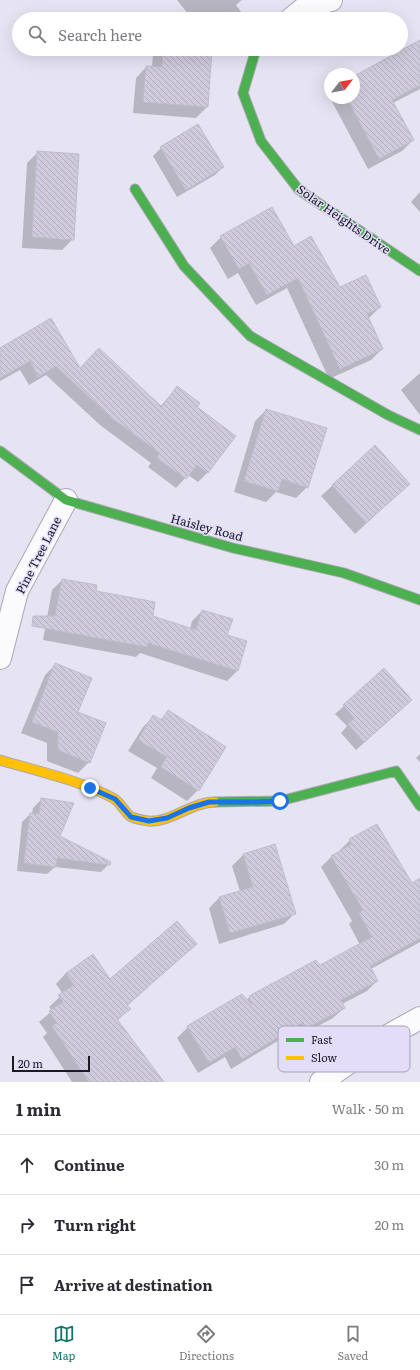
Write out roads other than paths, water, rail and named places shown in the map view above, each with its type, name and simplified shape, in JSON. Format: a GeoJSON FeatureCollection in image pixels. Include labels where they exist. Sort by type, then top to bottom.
{"type":"FeatureCollection","features":[{"type":"Feature","properties":{"kind":"street"},"geometry":{"type":"LineString","coordinates":[[300,12],[307,6],[331,0]]}},
{"type":"Feature","properties":{"kind":"street","name":"Solar Heights Drive"},"geometry":{"type":"LineString","coordinates":[[254,56],[242,93],[261,141],[299,190],[420,271]]}},
{"type":"Feature","properties":{"kind":"street"},"geometry":{"type":"LineString","coordinates":[[135,189],[184,266],[250,336],[388,415],[420,430]]}},
{"type":"Feature","properties":{"kind":"street","name":"Haisley Road"},"geometry":{"type":"LineString","coordinates":[[0,451],[66,500],[233,548],[344,573],[420,600]]}},
{"type":"Feature","properties":{"kind":"street","name":"Pine Tree Lane"},"geometry":{"type":"LineString","coordinates":[[0,658],[9,589],[66,500]]}},
{"type":"Feature","properties":{"kind":"street"},"geometry":{"type":"LineString","coordinates":[[0,760],[90,788],[115,799],[131,817],[149,821],[167,818],[189,808],[209,802],[280,801],[396,771],[420,806]]}},
{"type":"Feature","properties":{"kind":"street"},"geometry":{"type":"LineString","coordinates":[[406,1026],[420,1018]]}},
{"type":"Feature","properties":{"kind":"street"},"geometry":{"type":"LineString","coordinates":[[321,1082],[335,1072]]}}]}
